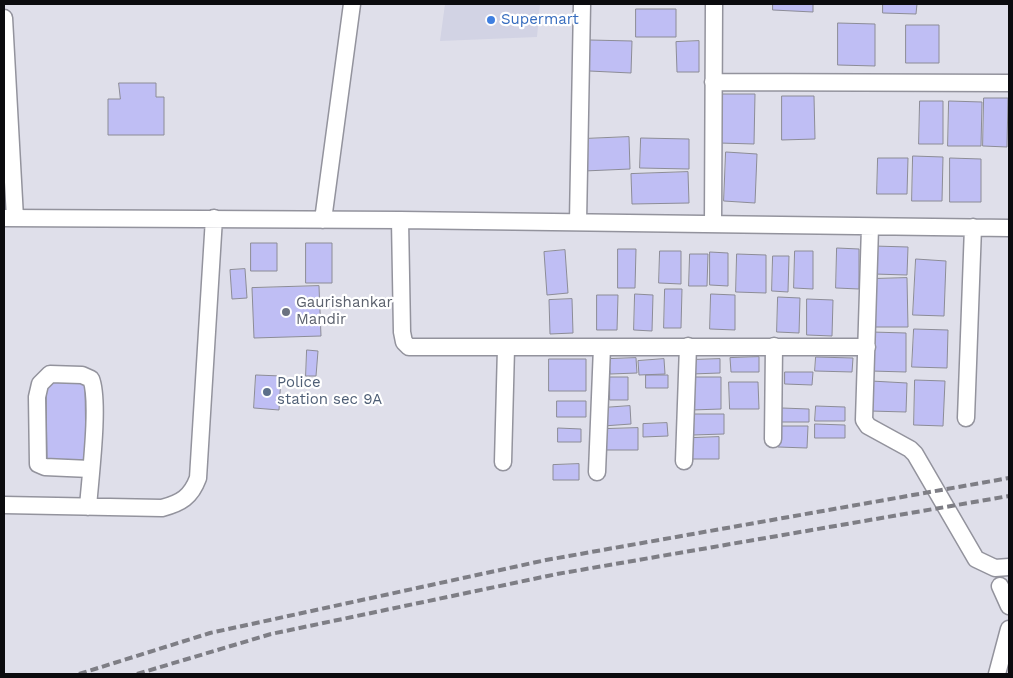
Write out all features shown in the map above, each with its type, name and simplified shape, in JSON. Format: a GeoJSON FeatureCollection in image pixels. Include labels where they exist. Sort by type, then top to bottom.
{"type":"FeatureCollection","features":[{"type":"Feature","properties":{"kind":"street"},"geometry":{"type":"LineString","coordinates":[[323,220],[352,4]]}},
{"type":"Feature","properties":{"kind":"street"},"geometry":{"type":"LineString","coordinates":[[578,222],[582,4]]}},
{"type":"Feature","properties":{"kind":"street"},"geometry":{"type":"LineString","coordinates":[[713,224],[714,4]]}},
{"type":"Feature","properties":{"kind":"street"},"geometry":{"type":"LineString","coordinates":[[4,18],[9,218],[214,218],[1009,228]]}},
{"type":"Feature","properties":{"kind":"street"},"geometry":{"type":"LineString","coordinates":[[713,82],[1009,83]]}},
{"type":"Feature","properties":{"kind":"street"},"geometry":{"type":"LineString","coordinates":[[4,505],[162,508],[179,504],[192,493],[198,478],[214,218]]}},
{"type":"Feature","properties":{"kind":"street"},"geometry":{"type":"LineString","coordinates":[[400,220],[402,332],[404,342],[409,347],[417,349],[688,346],[868,347]]}},
{"type":"Feature","properties":{"kind":"street"},"geometry":{"type":"LineString","coordinates":[[870,227],[868,347],[864,420],[866,424],[915,454],[976,559],[995,568],[1009,567]]}},
{"type":"Feature","properties":{"kind":"street"},"geometry":{"type":"LineString","coordinates":[[966,418],[973,227]]}},
{"type":"Feature","properties":{"kind":"street"},"geometry":{"type":"LineString","coordinates":[[684,461],[688,346]]}},
{"type":"Feature","properties":{"kind":"street"},"geometry":{"type":"LineString","coordinates":[[773,439],[774,346]]}},
{"type":"Feature","properties":{"kind":"street"},"geometry":{"type":"LineString","coordinates":[[597,472],[602,347]]}},
{"type":"Feature","properties":{"kind":"street"},"geometry":{"type":"LineString","coordinates":[[503,462],[506,348]]}},
{"type":"Feature","properties":{"kind":"street"},"geometry":{"type":"LineString","coordinates":[[88,507],[90,468],[94,388],[91,380],[82,375],[50,374],[40,384],[37,396],[38,464],[45,467],[90,468]]}},
{"type":"Feature","properties":{"kind":"street"},"geometry":{"type":"LineString","coordinates":[[997,674],[1009,629]]}},
{"type":"Feature","properties":{"kind":"shaded area","name":"Supermart"},"geometry":{"type":"Polygon","coordinates":[[[445,4],[540,4],[537,37],[440,41],[445,4]]]}},
{"type":"Feature","properties":{"kind":"building"},"geometry":{"type":"Polygon","coordinates":[[[773,4],[813,4],[813,12],[773,10],[773,4]]]}},
{"type":"Feature","properties":{"kind":"building"},"geometry":{"type":"Polygon","coordinates":[[[883,4],[917,4],[916,14],[883,13],[883,4]]]}},
{"type":"Feature","properties":{"kind":"building"},"geometry":{"type":"Polygon","coordinates":[[[636,9],[676,9],[676,37],[636,37],[636,9]]]}},
{"type":"Feature","properties":{"kind":"building"},"geometry":{"type":"Polygon","coordinates":[[[838,23],[875,24],[875,66],[838,65],[838,23]]]}},
{"type":"Feature","properties":{"kind":"building"},"geometry":{"type":"Polygon","coordinates":[[[906,25],[939,25],[939,63],[906,63],[906,25]]]}},
{"type":"Feature","properties":{"kind":"building"},"geometry":{"type":"Polygon","coordinates":[[[590,40],[632,41],[631,73],[589,71],[590,40]]]}},
{"type":"Feature","properties":{"kind":"building"},"geometry":{"type":"Polygon","coordinates":[[[699,41],[699,72],[677,72],[676,42],[699,41]]]}},
{"type":"Feature","properties":{"kind":"building"},"geometry":{"type":"Polygon","coordinates":[[[119,83],[156,83],[156,97],[164,97],[164,135],[108,135],[108,99],[120,99],[119,83]]]}},
{"type":"Feature","properties":{"kind":"building"},"geometry":{"type":"Polygon","coordinates":[[[719,94],[755,94],[754,144],[719,143],[719,94]]]}},
{"type":"Feature","properties":{"kind":"building"},"geometry":{"type":"Polygon","coordinates":[[[782,96],[814,96],[815,139],[782,140],[782,96]]]}},
{"type":"Feature","properties":{"kind":"building"},"geometry":{"type":"Polygon","coordinates":[[[984,98],[1008,98],[1007,147],[983,146],[984,98]]]}},
{"type":"Feature","properties":{"kind":"building"},"geometry":{"type":"Polygon","coordinates":[[[920,101],[943,101],[943,144],[919,144],[920,101]]]}},
{"type":"Feature","properties":{"kind":"building"},"geometry":{"type":"Polygon","coordinates":[[[949,101],[982,102],[981,146],[948,146],[949,101]]]}},
{"type":"Feature","properties":{"kind":"building"},"geometry":{"type":"Polygon","coordinates":[[[629,137],[630,169],[584,171],[582,139],[629,137]]]}},
{"type":"Feature","properties":{"kind":"building"},"geometry":{"type":"Polygon","coordinates":[[[641,138],[689,139],[689,169],[640,168],[641,138]]]}},
{"type":"Feature","properties":{"kind":"building"},"geometry":{"type":"Polygon","coordinates":[[[726,152],[757,154],[755,203],[724,201],[726,152]]]}},
{"type":"Feature","properties":{"kind":"building"},"geometry":{"type":"Polygon","coordinates":[[[913,156],[943,157],[942,201],[912,201],[913,156]]]}},
{"type":"Feature","properties":{"kind":"building"},"geometry":{"type":"Polygon","coordinates":[[[878,158],[908,158],[907,194],[877,194],[878,158]]]}},
{"type":"Feature","properties":{"kind":"building"},"geometry":{"type":"Polygon","coordinates":[[[950,158],[981,159],[981,202],[950,202],[950,158]]]}},
{"type":"Feature","properties":{"kind":"building"},"geometry":{"type":"Polygon","coordinates":[[[688,172],[689,203],[632,204],[631,174],[688,172]]]}},
{"type":"Feature","properties":{"kind":"building"},"geometry":{"type":"Polygon","coordinates":[[[251,243],[277,243],[277,271],[251,271],[251,243]]]}},
{"type":"Feature","properties":{"kind":"building"},"geometry":{"type":"Polygon","coordinates":[[[306,243],[332,243],[332,283],[306,283],[306,243]]]}},
{"type":"Feature","properties":{"kind":"building"},"geometry":{"type":"Polygon","coordinates":[[[874,246],[908,247],[907,275],[874,274],[874,246]]]}},
{"type":"Feature","properties":{"kind":"building"},"geometry":{"type":"Polygon","coordinates":[[[837,248],[859,249],[859,289],[836,288],[837,248]]]}},
{"type":"Feature","properties":{"kind":"building"},"geometry":{"type":"Polygon","coordinates":[[[618,249],[636,249],[635,288],[618,288],[618,249]]]}},
{"type":"Feature","properties":{"kind":"building"},"geometry":{"type":"Polygon","coordinates":[[[565,250],[568,293],[547,295],[544,252],[565,250]]]}},
{"type":"Feature","properties":{"kind":"building"},"geometry":{"type":"Polygon","coordinates":[[[660,251],[681,251],[681,284],[659,283],[660,251]]]}},
{"type":"Feature","properties":{"kind":"building"},"geometry":{"type":"Polygon","coordinates":[[[795,251],[813,251],[813,289],[794,288],[795,251]]]}},
{"type":"Feature","properties":{"kind":"building"},"geometry":{"type":"Polygon","coordinates":[[[710,252],[728,253],[728,286],[710,285],[710,252]]]}},
{"type":"Feature","properties":{"kind":"building"},"geometry":{"type":"Polygon","coordinates":[[[690,254],[708,254],[707,286],[689,286],[690,254]]]}},
{"type":"Feature","properties":{"kind":"building"},"geometry":{"type":"Polygon","coordinates":[[[737,254],[766,255],[766,293],[736,292],[737,254]]]}},
{"type":"Feature","properties":{"kind":"building"},"geometry":{"type":"Polygon","coordinates":[[[773,256],[789,256],[788,292],[772,291],[773,256]]]}},
{"type":"Feature","properties":{"kind":"building"},"geometry":{"type":"Polygon","coordinates":[[[916,259],[946,261],[944,316],[913,315],[916,259]]]}},
{"type":"Feature","properties":{"kind":"building"},"geometry":{"type":"Polygon","coordinates":[[[245,269],[247,298],[232,299],[230,270],[245,269]]]}},
{"type":"Feature","properties":{"kind":"building"},"geometry":{"type":"Polygon","coordinates":[[[907,278],[908,327],[871,327],[871,279],[907,278]]]}},
{"type":"Feature","properties":{"kind":"building","name":"Gaurishankar Mandir"},"geometry":{"type":"Polygon","coordinates":[[[319,286],[321,336],[254,338],[252,288],[319,286]]]}},
{"type":"Feature","properties":{"kind":"building"},"geometry":{"type":"Polygon","coordinates":[[[665,289],[682,289],[681,328],[664,328],[665,289]]]}},
{"type":"Feature","properties":{"kind":"building"},"geometry":{"type":"Polygon","coordinates":[[[635,294],[653,295],[652,331],[634,330],[635,294]]]}},
{"type":"Feature","properties":{"kind":"building"},"geometry":{"type":"Polygon","coordinates":[[[711,294],[735,295],[735,330],[710,329],[711,294]]]}},
{"type":"Feature","properties":{"kind":"building"},"geometry":{"type":"Polygon","coordinates":[[[597,295],[618,295],[617,330],[597,330],[597,295]]]}},
{"type":"Feature","properties":{"kind":"building"},"geometry":{"type":"Polygon","coordinates":[[[778,297],[800,298],[799,333],[777,332],[778,297]]]}},
{"type":"Feature","properties":{"kind":"building"},"geometry":{"type":"Polygon","coordinates":[[[572,299],[573,333],[550,334],[549,300],[572,299]]]}},
{"type":"Feature","properties":{"kind":"building"},"geometry":{"type":"Polygon","coordinates":[[[807,299],[833,300],[832,336],[807,335],[807,299]]]}},
{"type":"Feature","properties":{"kind":"building"},"geometry":{"type":"Polygon","coordinates":[[[914,329],[948,330],[947,368],[912,367],[914,329]]]}},
{"type":"Feature","properties":{"kind":"building"},"geometry":{"type":"Polygon","coordinates":[[[872,332],[906,333],[906,372],[871,371],[872,332]]]}},
{"type":"Feature","properties":{"kind":"building"},"geometry":{"type":"Polygon","coordinates":[[[307,350],[318,351],[316,376],[306,376],[307,350]]]}},
{"type":"Feature","properties":{"kind":"building"},"geometry":{"type":"Polygon","coordinates":[[[759,357],[759,372],[731,372],[730,358],[759,357]]]}},
{"type":"Feature","properties":{"kind":"building"},"geometry":{"type":"Polygon","coordinates":[[[816,357],[853,358],[852,372],[815,371],[816,357]]]}},
{"type":"Feature","properties":{"kind":"building"},"geometry":{"type":"Polygon","coordinates":[[[636,358],[637,373],[610,374],[609,359],[636,358]]]}},
{"type":"Feature","properties":{"kind":"building"},"geometry":{"type":"Polygon","coordinates":[[[549,359],[586,359],[586,391],[549,391],[549,359]]]}},
{"type":"Feature","properties":{"kind":"building"},"geometry":{"type":"Polygon","coordinates":[[[664,359],[665,374],[639,375],[638,361],[664,359]]]}},
{"type":"Feature","properties":{"kind":"building"},"geometry":{"type":"Polygon","coordinates":[[[720,359],[720,373],[691,374],[690,360],[720,359]]]}},
{"type":"Feature","properties":{"kind":"building"},"geometry":{"type":"Polygon","coordinates":[[[785,372],[813,372],[812,385],[785,384],[785,372]]]}},
{"type":"Feature","properties":{"kind":"building","name":"Police station sec 9A"},"geometry":{"type":"Polygon","coordinates":[[[256,375],[281,376],[279,410],[254,408],[256,375]]]}},
{"type":"Feature","properties":{"kind":"building"},"geometry":{"type":"Polygon","coordinates":[[[646,375],[668,375],[668,388],[646,388],[646,375]]]}},
{"type":"Feature","properties":{"kind":"building"},"geometry":{"type":"Polygon","coordinates":[[[610,377],[628,377],[628,400],[610,400],[610,377]]]}},
{"type":"Feature","properties":{"kind":"building"},"geometry":{"type":"Polygon","coordinates":[[[691,377],[721,377],[721,409],[692,410],[691,377]]]}},
{"type":"Feature","properties":{"kind":"building"},"geometry":{"type":"Polygon","coordinates":[[[915,380],[945,381],[943,426],[914,425],[915,380]]]}},
{"type":"Feature","properties":{"kind":"building"},"geometry":{"type":"Polygon","coordinates":[[[871,381],[907,383],[906,412],[870,411],[871,381]]]}},
{"type":"Feature","properties":{"kind":"building"},"geometry":{"type":"Polygon","coordinates":[[[85,382],[86,460],[47,461],[46,383],[85,382]]]}},
{"type":"Feature","properties":{"kind":"building"},"geometry":{"type":"Polygon","coordinates":[[[729,382],[758,382],[759,409],[730,409],[729,382]]]}},
{"type":"Feature","properties":{"kind":"building"},"geometry":{"type":"Polygon","coordinates":[[[557,401],[586,401],[586,417],[557,417],[557,401]]]}},
{"type":"Feature","properties":{"kind":"building"},"geometry":{"type":"Polygon","coordinates":[[[630,406],[631,424],[603,426],[602,408],[630,406]]]}},
{"type":"Feature","properties":{"kind":"building"},"geometry":{"type":"Polygon","coordinates":[[[816,406],[845,407],[845,421],[815,421],[816,406]]]}},
{"type":"Feature","properties":{"kind":"building"},"geometry":{"type":"Polygon","coordinates":[[[782,408],[809,409],[809,422],[782,422],[782,408]]]}},
{"type":"Feature","properties":{"kind":"building"},"geometry":{"type":"Polygon","coordinates":[[[692,414],[724,414],[724,434],[693,435],[692,414]]]}},
{"type":"Feature","properties":{"kind":"building"},"geometry":{"type":"Polygon","coordinates":[[[667,423],[668,436],[643,437],[643,424],[667,423]]]}},
{"type":"Feature","properties":{"kind":"building"},"geometry":{"type":"Polygon","coordinates":[[[815,424],[845,425],[845,438],[815,438],[815,424]]]}},
{"type":"Feature","properties":{"kind":"building"},"geometry":{"type":"Polygon","coordinates":[[[778,426],[808,426],[807,448],[778,447],[778,426]]]}},
{"type":"Feature","properties":{"kind":"building"},"geometry":{"type":"Polygon","coordinates":[[[558,428],[581,429],[581,442],[558,442],[558,428]]]}},
{"type":"Feature","properties":{"kind":"building"},"geometry":{"type":"Polygon","coordinates":[[[638,428],[638,450],[605,450],[605,429],[638,428]]]}},
{"type":"Feature","properties":{"kind":"building"},"geometry":{"type":"Polygon","coordinates":[[[719,437],[719,459],[692,459],[692,438],[719,437]]]}},
{"type":"Feature","properties":{"kind":"building"},"geometry":{"type":"Polygon","coordinates":[[[579,464],[579,480],[553,480],[553,465],[579,464]]]}},
{"type":"Feature","properties":{"kind":"railway"},"geometry":{"type":"LineString","coordinates":[[79,674],[210,633],[546,560],[1009,478]]}},
{"type":"Feature","properties":{"kind":"railway"},"geometry":{"type":"LineString","coordinates":[[137,674],[271,634],[557,574],[1009,496]]}},
{"type":"Feature","properties":{"kind":"place","name":"Supermart"},"geometry":{"type":"Point","coordinates":[491,20]}},
{"type":"Feature","properties":{"kind":"place","name":"Gaurishankar Mandir"},"geometry":{"type":"Point","coordinates":[286,312]}},
{"type":"Feature","properties":{"kind":"place","name":"Police station sec 9A"},"geometry":{"type":"Point","coordinates":[267,392]}}]}
